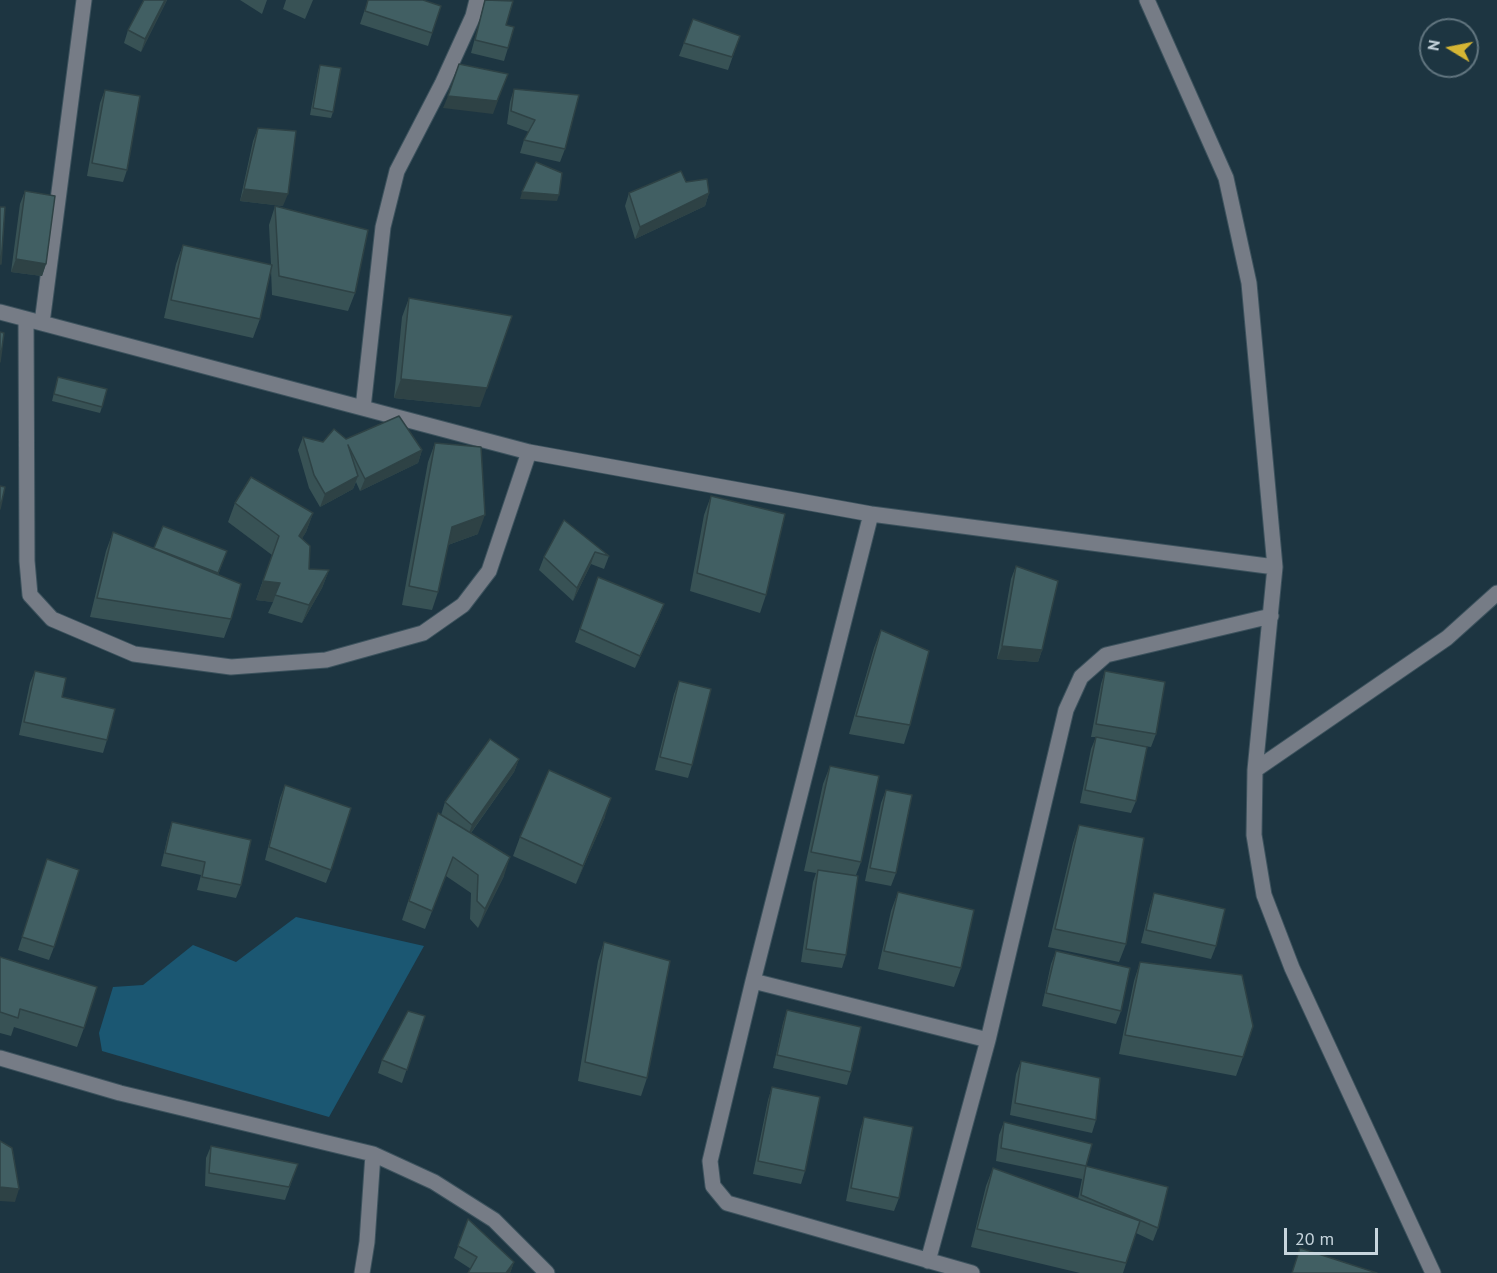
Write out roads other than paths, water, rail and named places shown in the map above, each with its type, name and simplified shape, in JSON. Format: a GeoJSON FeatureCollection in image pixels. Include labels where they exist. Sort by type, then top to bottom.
{"type":"FeatureCollection","features":[{"type":"Feature","properties":{"kind":"street"},"geometry":{"type":"LineString","coordinates":[[42,323],[84,0]]}},
{"type":"Feature","properties":{"kind":"street"},"geometry":{"type":"LineString","coordinates":[[363,408],[383,227],[397,171],[447,75],[473,16],[477,0]]}},
{"type":"Feature","properties":{"kind":"street"},"geometry":{"type":"LineString","coordinates":[[1147,0],[1226,178],[1249,283],[1275,567],[1255,770],[1254,835],[1264,895],[1292,968],[1432,1273]]}},
{"type":"Feature","properties":{"kind":"street"},"geometry":{"type":"LineString","coordinates":[[0,312],[529,452],[872,514],[1275,567]]}},
{"type":"Feature","properties":{"kind":"street"},"geometry":{"type":"LineString","coordinates":[[26,319],[27,561],[30,595],[52,619],[134,654],[231,667],[315,661],[423,633],[463,605],[489,572],[529,452]]}},
{"type":"Feature","properties":{"kind":"street"},"geometry":{"type":"LineString","coordinates":[[872,514],[753,981],[710,1161],[713,1186],[727,1203],[972,1273]]}},
{"type":"Feature","properties":{"kind":"street"},"geometry":{"type":"LineString","coordinates":[[1255,770],[1447,638],[1497,593]]}},
{"type":"Feature","properties":{"kind":"street"},"geometry":{"type":"LineString","coordinates":[[928,1261],[988,1040],[1066,710],[1081,677],[1106,655],[1270,616]]}},
{"type":"Feature","properties":{"kind":"street"},"geometry":{"type":"LineString","coordinates":[[753,981],[988,1040]]}},
{"type":"Feature","properties":{"kind":"street"},"geometry":{"type":"LineString","coordinates":[[0,1058],[120,1093],[373,1154],[434,1182],[494,1220],[547,1273]]}},
{"type":"Feature","properties":{"kind":"street"},"geometry":{"type":"LineString","coordinates":[[362,1273],[367,1242],[373,1154]]}}]}
